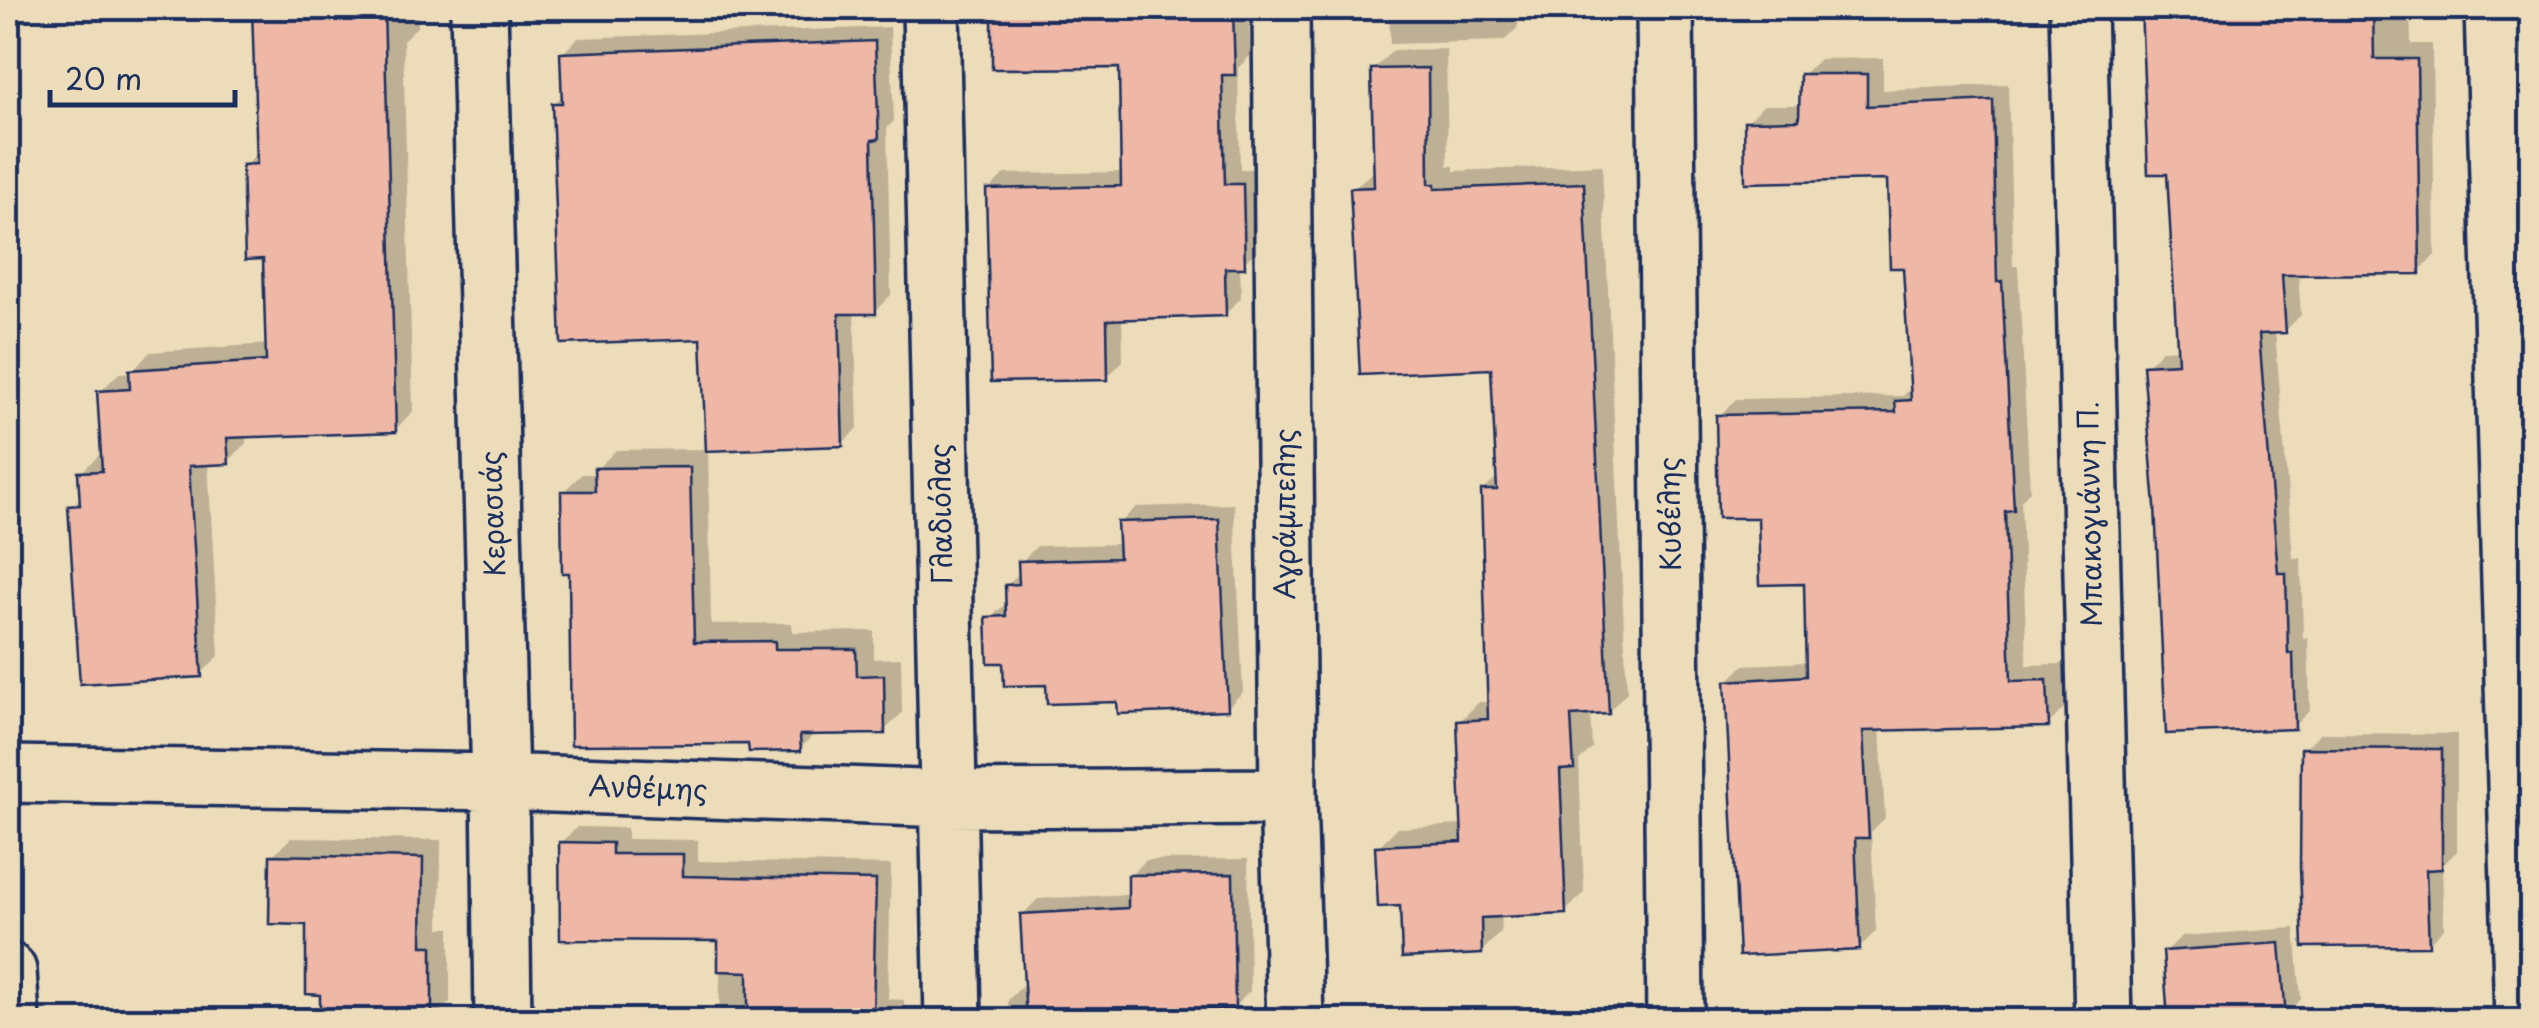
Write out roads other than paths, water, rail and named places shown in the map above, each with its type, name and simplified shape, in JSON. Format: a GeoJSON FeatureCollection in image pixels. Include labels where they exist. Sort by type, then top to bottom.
{"type":"FeatureCollection","features":[{"type":"Feature","properties":{"kind":"street","name":"Κερασιάς"},"geometry":{"type":"LineString","coordinates":[[478,8],[503,1020]]}},
{"type":"Feature","properties":{"kind":"street","name":"Γλαδιόλας"},"geometry":{"type":"LineString","coordinates":[[931,8],[953,1020]]}},
{"type":"Feature","properties":{"kind":"street","name":"Αγράμπελης"},"geometry":{"type":"LineString","coordinates":[[1281,8],[1288,798],[1295,1020]]}},
{"type":"Feature","properties":{"kind":"street","name":"Κυβέλης"},"geometry":{"type":"LineString","coordinates":[[1665,8],[1675,1020]]}},
{"type":"Feature","properties":{"kind":"street","name":"Μπακογιάννη Π."},"geometry":{"type":"LineString","coordinates":[[2078,8],[2103,1020]]}},
{"type":"Feature","properties":{"kind":"street"},"geometry":{"type":"LineString","coordinates":[[2493,8],[2524,1020]]}},
{"type":"Feature","properties":{"kind":"street","name":"Ανθέμης"},"geometry":{"type":"LineString","coordinates":[[8,774],[500,782],[947,799],[1288,798]]}},
{"type":"Feature","properties":{"kind":"street"},"geometry":{"type":"LineString","coordinates":[[8,972],[11,1020]]}}]}
